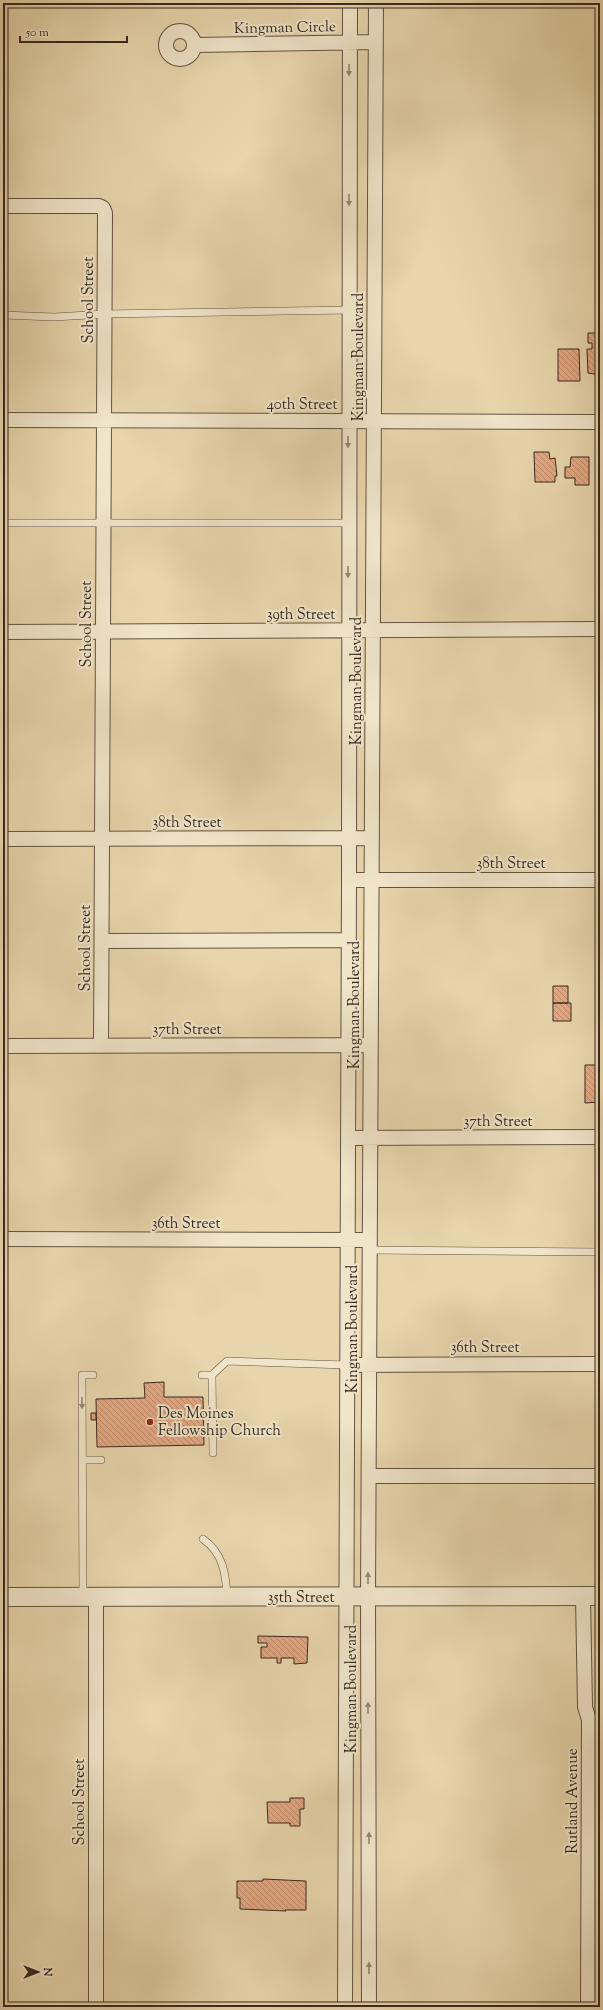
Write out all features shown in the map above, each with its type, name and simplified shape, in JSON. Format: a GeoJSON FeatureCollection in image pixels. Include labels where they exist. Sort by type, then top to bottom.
{"type":"FeatureCollection","features":[{"type":"Feature","properties":{"kind":"street","name":"Kingman Boulevard"},"geometry":{"type":"LineString","coordinates":[[345,2007],[345,1596],[349,940],[348,422],[350,3]]}},
{"type":"Feature","properties":{"kind":"street","name":"Kingman Boulevard"},"geometry":{"type":"LineString","coordinates":[[369,2007],[368,1596],[376,3]]}},
{"type":"Feature","properties":{"kind":"street","name":"Kingman Circle"},"geometry":{"type":"LineString","coordinates":[[194,46],[376,42]]}},
{"type":"Feature","properties":{"kind":"street","name":"School Street"},"geometry":{"type":"LineString","coordinates":[[3,206],[99,206],[103,208],[105,213],[101,1046]]}},
{"type":"Feature","properties":{"kind":"street","name":"40th Street"},"geometry":{"type":"LineString","coordinates":[[3,420],[600,422]]}},
{"type":"Feature","properties":{"kind":"street","name":"39th Street"},"geometry":{"type":"LineString","coordinates":[[3,632],[600,629]]}},
{"type":"Feature","properties":{"kind":"street","name":"38th Street"},"geometry":{"type":"LineString","coordinates":[[3,839],[372,838]]}},
{"type":"Feature","properties":{"kind":"street","name":"38th Street"},"geometry":{"type":"LineString","coordinates":[[349,880],[600,880]]}},
{"type":"Feature","properties":{"kind":"street"},"geometry":{"type":"LineString","coordinates":[[102,941],[349,940]]}},
{"type":"Feature","properties":{"kind":"street","name":"37th Street"},"geometry":{"type":"LineString","coordinates":[[3,1046],[370,1045]]}},
{"type":"Feature","properties":{"kind":"street","name":"37th Street"},"geometry":{"type":"LineString","coordinates":[[348,1138],[600,1137]]}},
{"type":"Feature","properties":{"kind":"street","name":"36th Street"},"geometry":{"type":"LineString","coordinates":[[3,1239],[347,1240],[370,1245]]}},
{"type":"Feature","properties":{"kind":"street","name":"36th Street"},"geometry":{"type":"LineString","coordinates":[[346,1365],[600,1364]]}},
{"type":"Feature","properties":{"kind":"street"},"geometry":{"type":"LineString","coordinates":[[369,1476],[600,1476]]}},
{"type":"Feature","properties":{"kind":"street","name":"35th Street"},"geometry":{"type":"LineString","coordinates":[[3,1597],[592,1596]]}},
{"type":"Feature","properties":{"kind":"street","name":"Rutland Avenue"},"geometry":{"type":"LineString","coordinates":[[588,2007],[589,1720],[584,1707],[592,1596]]}},
{"type":"Feature","properties":{"kind":"street","name":"School Street"},"geometry":{"type":"LineString","coordinates":[[89,1597],[96,2007]]}},
{"type":"Feature","properties":{"kind":"lane"},"geometry":{"type":"LineString","coordinates":[[3,315],[54,317],[105,314],[349,310]]}},
{"type":"Feature","properties":{"kind":"lane"},"geometry":{"type":"LineString","coordinates":[[3,523],[348,523]]}},
{"type":"Feature","properties":{"kind":"lane"},"geometry":{"type":"LineString","coordinates":[[370,1245],[600,1252]]}},
{"type":"Feature","properties":{"kind":"lane"},"geometry":{"type":"LineString","coordinates":[[202,1375],[212,1375],[227,1361],[346,1365]]}},
{"type":"Feature","properties":{"kind":"lane"},"geometry":{"type":"LineString","coordinates":[[89,1597],[86,1496],[82,1460],[82,1375],[93,1375]]}},
{"type":"Feature","properties":{"kind":"lane"},"geometry":{"type":"LineString","coordinates":[[212,1375],[213,1453]]}},
{"type":"Feature","properties":{"kind":"lane"},"geometry":{"type":"LineString","coordinates":[[82,1460],[101,1460]]}},
{"type":"Feature","properties":{"kind":"lane"},"geometry":{"type":"LineString","coordinates":[[203,1538],[220,1558],[226,1575],[227,1597]]}},
{"type":"Feature","properties":{"kind":"building"},"geometry":{"type":"Polygon","coordinates":[[[588,333],[600,333],[600,375],[588,373],[587,349],[592,349],[592,343],[588,343],[588,333]]]}},
{"type":"Feature","properties":{"kind":"building"},"geometry":{"type":"Polygon","coordinates":[[[558,349],[579,349],[580,381],[558,381],[558,349]]]}},
{"type":"Feature","properties":{"kind":"building"},"geometry":{"type":"Polygon","coordinates":[[[534,452],[549,452],[550,459],[555,458],[557,476],[555,476],[555,482],[535,482],[534,452]]]}},
{"type":"Feature","properties":{"kind":"building"},"geometry":{"type":"Polygon","coordinates":[[[598,453],[600,453],[600,485],[598,485],[598,453]]]}},
{"type":"Feature","properties":{"kind":"building"},"geometry":{"type":"Polygon","coordinates":[[[571,457],[589,457],[589,485],[575,485],[575,478],[565,478],[565,467],[570,467],[571,457]]]}},
{"type":"Feature","properties":{"kind":"building"},"geometry":{"type":"Polygon","coordinates":[[[553,986],[568,986],[568,1003],[553,1003],[553,986]]]}},
{"type":"Feature","properties":{"kind":"building"},"geometry":{"type":"Polygon","coordinates":[[[553,1003],[571,1003],[571,1021],[553,1021],[553,1003]]]}},
{"type":"Feature","properties":{"kind":"building"},"geometry":{"type":"Polygon","coordinates":[[[585,1065],[596,1065],[596,1068],[600,1068],[600,1102],[585,1103],[585,1065]]]}},
{"type":"Feature","properties":{"kind":"building","name":"Des Moines Fellowship Church"},"geometry":{"type":"Polygon","coordinates":[[[164,1382],[164,1397],[203,1397],[204,1445],[97,1447],[96,1399],[145,1398],[144,1383],[164,1382]]]}},
{"type":"Feature","properties":{"kind":"building"},"geometry":{"type":"Polygon","coordinates":[[[91,1413],[96,1413],[96,1420],[91,1420],[91,1413]]]}},
{"type":"Feature","properties":{"kind":"building"},"geometry":{"type":"Polygon","coordinates":[[[258,1636],[308,1637],[307,1663],[294,1664],[294,1658],[281,1658],[281,1663],[277,1663],[277,1658],[261,1658],[261,1647],[267,1647],[267,1643],[258,1643],[258,1636]]]}},
{"type":"Feature","properties":{"kind":"building"},"geometry":{"type":"Polygon","coordinates":[[[290,1798],[304,1798],[304,1809],[300,1809],[300,1826],[290,1826],[290,1823],[268,1823],[267,1802],[290,1802],[290,1798]]]}},
{"type":"Feature","properties":{"kind":"building"},"geometry":{"type":"Polygon","coordinates":[[[263,1879],[306,1881],[306,1910],[285,1910],[286,1911],[240,1909],[240,1898],[237,1898],[237,1881],[263,1881],[263,1879]]]}},
{"type":"Feature","properties":{"kind":"place","name":"Des Moines Fellowship Church"},"geometry":{"type":"Point","coordinates":[150,1422]}}]}
